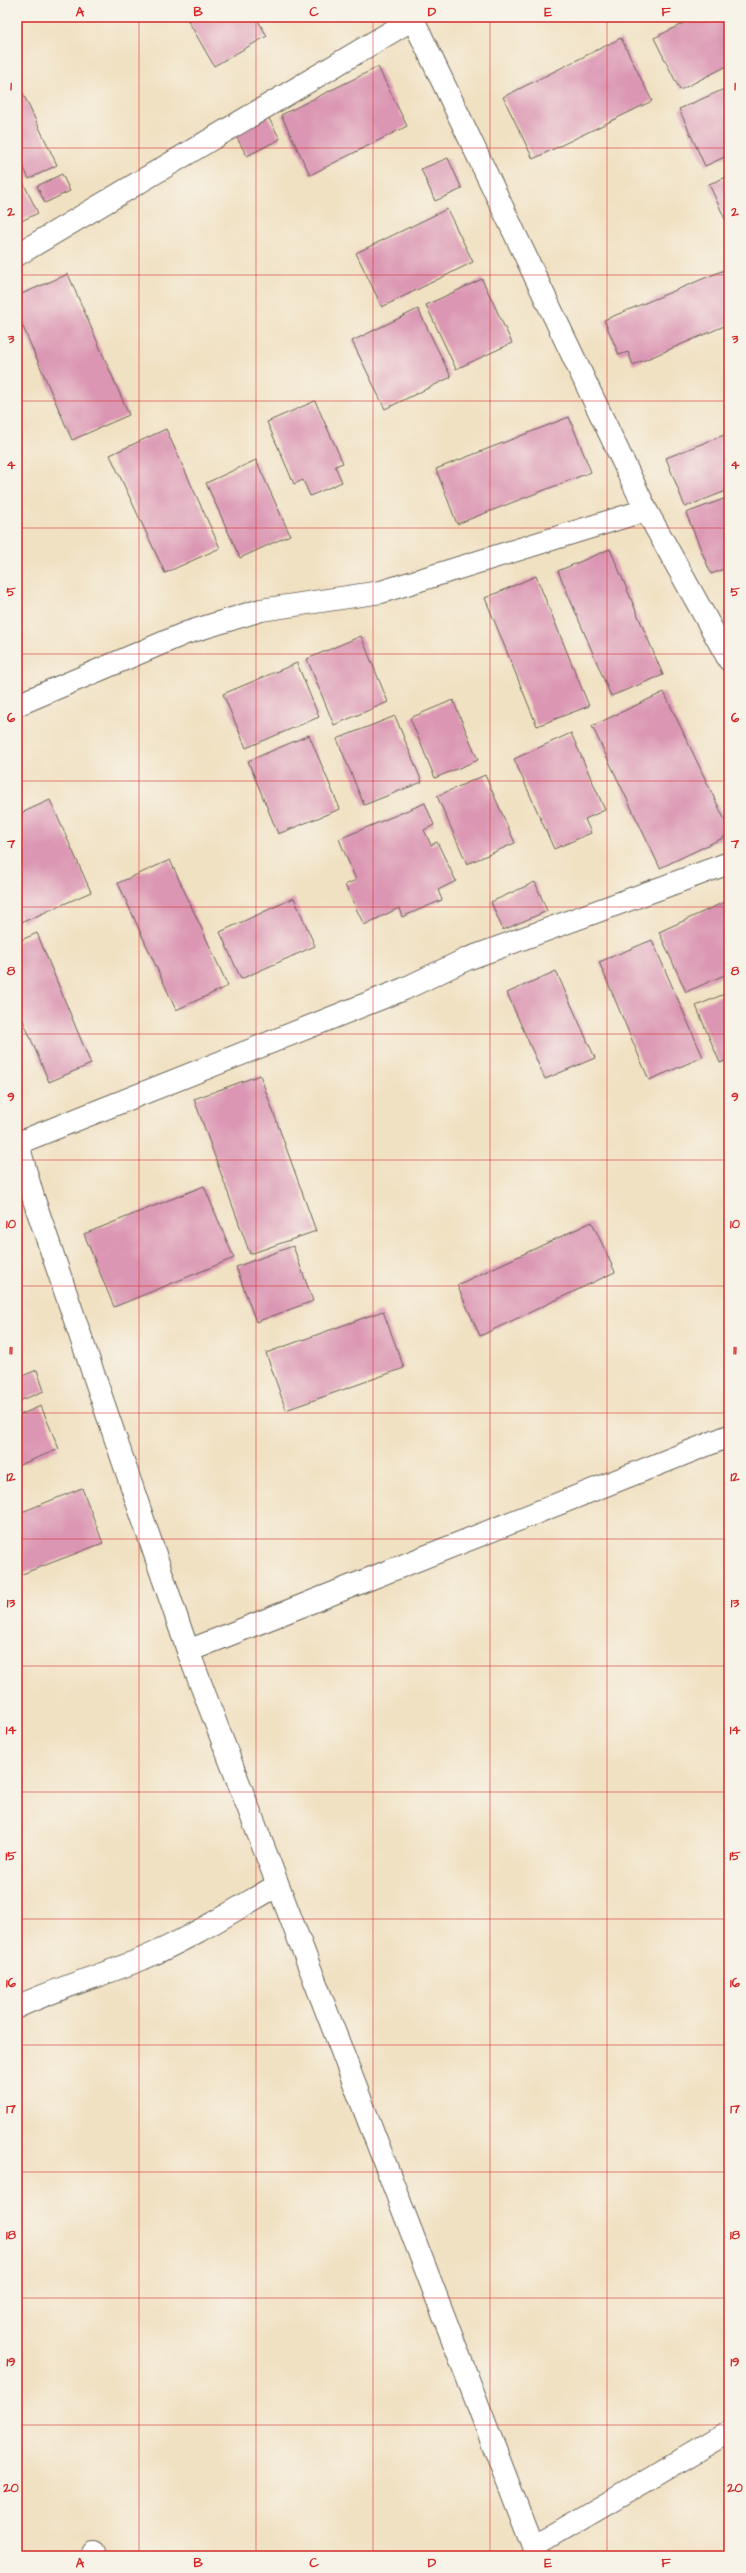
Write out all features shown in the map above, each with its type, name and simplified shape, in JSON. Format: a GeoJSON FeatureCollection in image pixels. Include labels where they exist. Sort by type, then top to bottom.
{"type":"FeatureCollection","features":[{"type":"Feature","properties":{"kind":"street"},"geometry":{"type":"LineString","coordinates":[[17,255],[413,18],[646,510],[729,660]]}},
{"type":"Feature","properties":{"kind":"street"},"geometry":{"type":"LineString","coordinates":[[17,705],[186,633],[261,610],[381,592],[646,510]]}},
{"type":"Feature","properties":{"kind":"street"},"geometry":{"type":"LineString","coordinates":[[729,863],[467,959],[397,992],[17,1142],[25,1200],[188,1651],[534,2551],[729,2432]]}},
{"type":"Feature","properties":{"kind":"street"},"geometry":{"type":"LineString","coordinates":[[188,1651],[729,1436]]}},
{"type":"Feature","properties":{"kind":"street"},"geometry":{"type":"LineString","coordinates":[[17,2007],[51,1991],[142,1959],[189,1936],[278,1885]]}},
{"type":"Feature","properties":{"kind":"building"},"geometry":{"type":"Polygon","coordinates":[[[186,17],[256,17],[267,36],[214,66],[186,17]]]}},
{"type":"Feature","properties":{"kind":"building"},"geometry":{"type":"Polygon","coordinates":[[[696,17],[729,17],[729,65],[680,90],[654,38],[696,17]]]}},
{"type":"Feature","properties":{"kind":"building"},"geometry":{"type":"Polygon","coordinates":[[[621,38],[652,101],[533,159],[503,97],[621,38]]]}},
{"type":"Feature","properties":{"kind":"building"},"geometry":{"type":"Polygon","coordinates":[[[378,67],[407,126],[310,175],[281,115],[378,67]]]}},
{"type":"Feature","properties":{"kind":"building"},"geometry":{"type":"Polygon","coordinates":[[[17,81],[57,165],[29,179],[17,153],[17,81]]]}},
{"type":"Feature","properties":{"kind":"building"},"geometry":{"type":"Polygon","coordinates":[[[729,87],[729,155],[705,166],[679,109],[729,87]]]}},
{"type":"Feature","properties":{"kind":"building"},"geometry":{"type":"Polygon","coordinates":[[[266,113],[280,139],[247,156],[233,131],[266,113]]]}},
{"type":"Feature","properties":{"kind":"building"},"geometry":{"type":"Polygon","coordinates":[[[448,158],[462,189],[435,201],[421,169],[448,158]]]}},
{"type":"Feature","properties":{"kind":"building"},"geometry":{"type":"Polygon","coordinates":[[[17,170],[38,213],[17,223],[17,170]]]}},
{"type":"Feature","properties":{"kind":"building"},"geometry":{"type":"Polygon","coordinates":[[[62,174],[70,191],[45,203],[37,186],[62,174]]]}},
{"type":"Feature","properties":{"kind":"building"},"geometry":{"type":"Polygon","coordinates":[[[729,176],[729,228],[709,184],[729,176]]]}},
{"type":"Feature","properties":{"kind":"building"},"geometry":{"type":"Polygon","coordinates":[[[447,209],[473,262],[382,307],[356,253],[447,209]]]}},
{"type":"Feature","properties":{"kind":"building"},"geometry":{"type":"Polygon","coordinates":[[[729,268],[729,324],[633,365],[628,352],[619,355],[604,320],[729,268]]]}},
{"type":"Feature","properties":{"kind":"building"},"geometry":{"type":"Polygon","coordinates":[[[68,274],[129,415],[72,440],[17,313],[17,296],[68,274]]]}},
{"type":"Feature","properties":{"kind":"building"},"geometry":{"type":"Polygon","coordinates":[[[482,279],[512,343],[456,369],[426,305],[482,279]]]}},
{"type":"Feature","properties":{"kind":"building"},"geometry":{"type":"Polygon","coordinates":[[[418,309],[451,377],[385,409],[352,341],[418,309]]]}},
{"type":"Feature","properties":{"kind":"building"},"geometry":{"type":"Polygon","coordinates":[[[315,401],[343,463],[335,466],[342,482],[310,496],[303,480],[294,484],[267,422],[315,401]]]}},
{"type":"Feature","properties":{"kind":"building"},"geometry":{"type":"Polygon","coordinates":[[[569,417],[591,472],[457,524],[436,469],[569,417]]]}},
{"type":"Feature","properties":{"kind":"building"},"geometry":{"type":"Polygon","coordinates":[[[166,429],[220,548],[165,573],[110,455],[166,429]]]}},
{"type":"Feature","properties":{"kind":"building"},"geometry":{"type":"Polygon","coordinates":[[[729,433],[729,490],[685,507],[666,458],[729,433]]]}},
{"type":"Feature","properties":{"kind":"building"},"geometry":{"type":"Polygon","coordinates":[[[256,460],[290,535],[240,558],[206,483],[256,460]]]}},
{"type":"Feature","properties":{"kind":"building"},"geometry":{"type":"Polygon","coordinates":[[[729,497],[729,567],[711,574],[686,513],[729,497]]]}},
{"type":"Feature","properties":{"kind":"building"},"geometry":{"type":"Polygon","coordinates":[[[610,549],[663,675],[611,696],[558,571],[610,549]]]}},
{"type":"Feature","properties":{"kind":"building"},"geometry":{"type":"Polygon","coordinates":[[[536,576],[589,706],[537,726],[485,598],[536,576]]]}},
{"type":"Feature","properties":{"kind":"building"},"geometry":{"type":"Polygon","coordinates":[[[729,611],[729,624],[724,613],[729,611]]]}},
{"type":"Feature","properties":{"kind":"building"},"geometry":{"type":"Polygon","coordinates":[[[361,636],[388,702],[334,725],[307,659],[361,636]]]}},
{"type":"Feature","properties":{"kind":"building"},"geometry":{"type":"Polygon","coordinates":[[[297,663],[319,717],[246,748],[223,694],[297,663]]]}},
{"type":"Feature","properties":{"kind":"building"},"geometry":{"type":"Polygon","coordinates":[[[664,692],[729,829],[729,835],[660,868],[592,726],[664,692]]]}},
{"type":"Feature","properties":{"kind":"building"},"geometry":{"type":"Polygon","coordinates":[[[453,700],[478,760],[435,778],[410,718],[453,700]]]}},
{"type":"Feature","properties":{"kind":"building"},"geometry":{"type":"Polygon","coordinates":[[[395,716],[422,782],[364,805],[337,739],[395,716]]]}},
{"type":"Feature","properties":{"kind":"building"},"geometry":{"type":"Polygon","coordinates":[[[571,733],[605,810],[585,819],[591,833],[554,849],[514,759],[571,733]]]}},
{"type":"Feature","properties":{"kind":"building"},"geometry":{"type":"Polygon","coordinates":[[[309,735],[340,809],[278,834],[248,761],[309,735]]]}},
{"type":"Feature","properties":{"kind":"building"},"geometry":{"type":"Polygon","coordinates":[[[485,775],[515,843],[467,864],[437,796],[485,775]]]}},
{"type":"Feature","properties":{"kind":"building"},"geometry":{"type":"Polygon","coordinates":[[[50,800],[91,892],[23,922],[17,908],[17,815],[50,800]]]}},
{"type":"Feature","properties":{"kind":"building"},"geometry":{"type":"Polygon","coordinates":[[[425,803],[434,825],[424,830],[431,845],[437,842],[456,881],[438,890],[442,900],[402,917],[399,908],[364,925],[345,885],[356,880],[339,839],[425,803]]]}},
{"type":"Feature","properties":{"kind":"building"},"geometry":{"type":"Polygon","coordinates":[[[170,860],[228,986],[176,1010],[118,883],[170,860]]]}},
{"type":"Feature","properties":{"kind":"building"},"geometry":{"type":"Polygon","coordinates":[[[535,882],[547,911],[503,930],[491,902],[535,882]]]}},
{"type":"Feature","properties":{"kind":"building"},"geometry":{"type":"Polygon","coordinates":[[[294,898],[315,946],[241,979],[220,932],[294,898]]]}},
{"type":"Feature","properties":{"kind":"building"},"geometry":{"type":"Polygon","coordinates":[[[729,900],[729,973],[686,992],[659,932],[729,900]]]}},
{"type":"Feature","properties":{"kind":"building"},"geometry":{"type":"Polygon","coordinates":[[[37,933],[91,1064],[49,1082],[17,1006],[17,942],[37,933]]]}},
{"type":"Feature","properties":{"kind":"building"},"geometry":{"type":"Polygon","coordinates":[[[652,940],[703,1057],[649,1080],[599,962],[652,940]]]}},
{"type":"Feature","properties":{"kind":"building"},"geometry":{"type":"Polygon","coordinates":[[[556,971],[595,1058],[545,1079],[507,993],[556,971]]]}},
{"type":"Feature","properties":{"kind":"building"},"geometry":{"type":"Polygon","coordinates":[[[729,992],[729,1059],[720,1063],[696,1006],[729,992]]]}},
{"type":"Feature","properties":{"kind":"building"},"geometry":{"type":"Polygon","coordinates":[[[260,1075],[316,1231],[250,1254],[194,1099],[260,1075]]]}},
{"type":"Feature","properties":{"kind":"building"},"geometry":{"type":"Polygon","coordinates":[[[204,1186],[234,1258],[114,1307],[84,1234],[204,1186]]]}},
{"type":"Feature","properties":{"kind":"building"},"geometry":{"type":"Polygon","coordinates":[[[592,1222],[615,1272],[480,1336],[457,1285],[592,1222]]]}},
{"type":"Feature","properties":{"kind":"building"},"geometry":{"type":"Polygon","coordinates":[[[293,1246],[313,1301],[256,1322],[236,1267],[293,1246]]]}},
{"type":"Feature","properties":{"kind":"building"},"geometry":{"type":"Polygon","coordinates":[[[383,1311],[404,1368],[286,1410],[266,1353],[383,1311]]]}},
{"type":"Feature","properties":{"kind":"building"},"geometry":{"type":"Polygon","coordinates":[[[37,1370],[44,1391],[17,1402],[17,1378],[37,1370]]]}},
{"type":"Feature","properties":{"kind":"building"},"geometry":{"type":"Polygon","coordinates":[[[41,1406],[59,1449],[17,1466],[17,1416],[41,1406]]]}},
{"type":"Feature","properties":{"kind":"building"},"geometry":{"type":"Polygon","coordinates":[[[82,1488],[103,1543],[17,1576],[17,1514],[82,1488]]]}}]}
